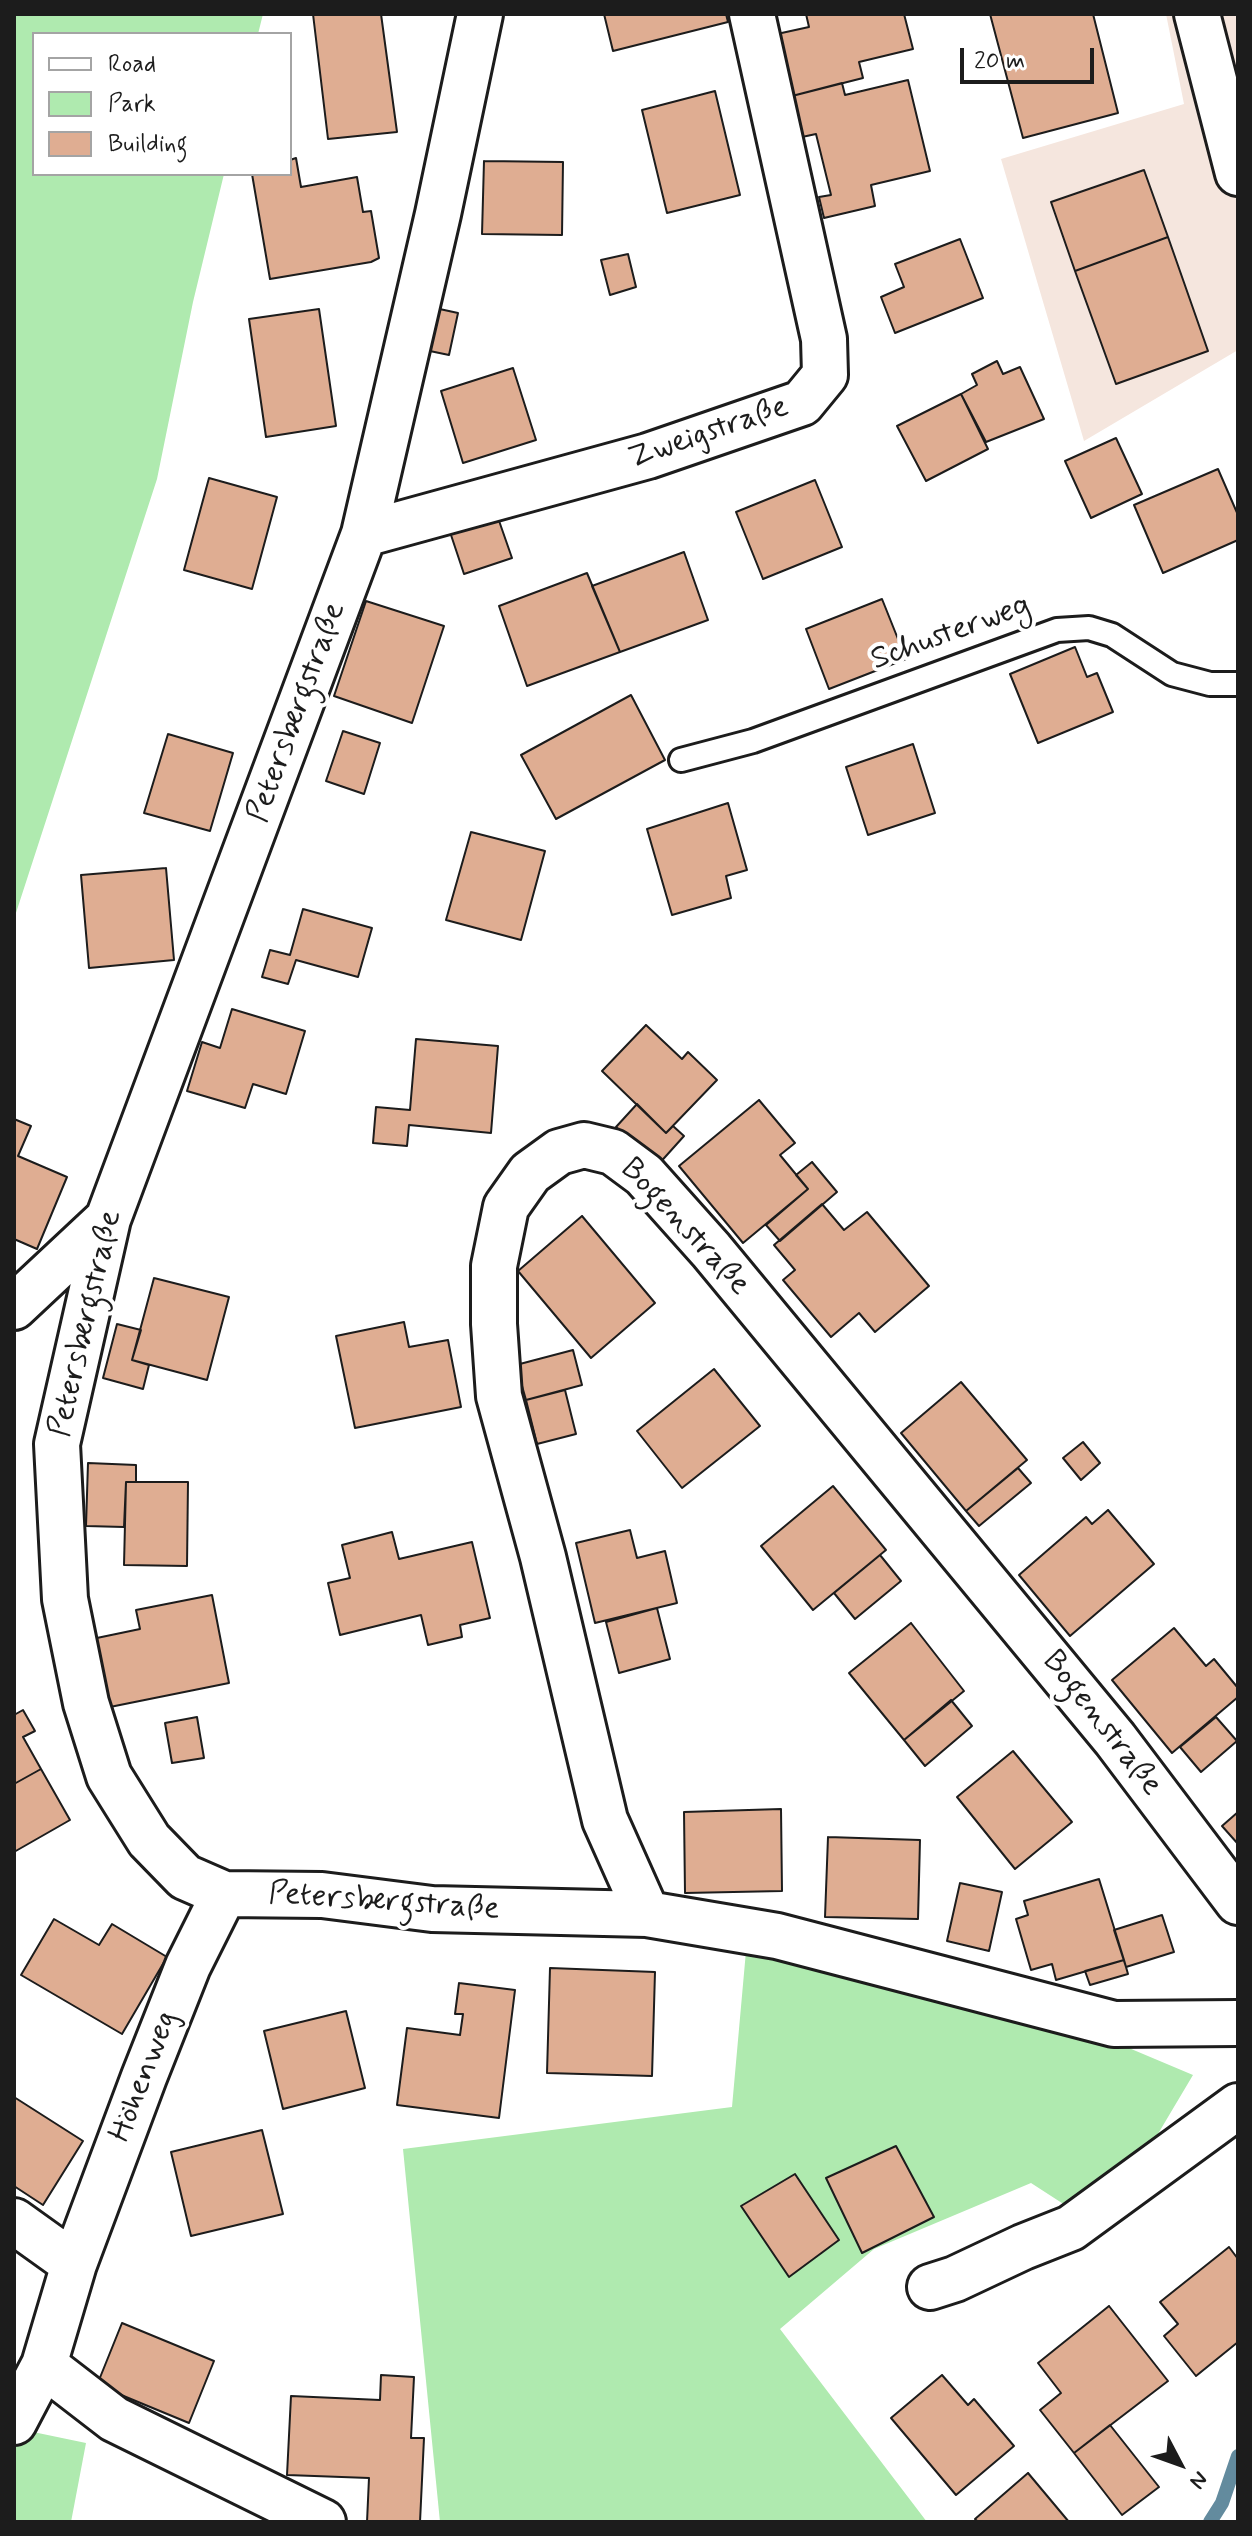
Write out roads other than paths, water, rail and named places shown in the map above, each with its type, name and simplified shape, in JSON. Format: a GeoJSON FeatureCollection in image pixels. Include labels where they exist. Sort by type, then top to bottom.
{"type":"FeatureCollection","features":[{"type":"Feature","properties":{"kind":"street","name":"Petersbergstraße"},"geometry":{"type":"LineString","coordinates":[[480,14],[438,214],[364,534],[108,1219],[57,1444],[65,1599],[86,1703],[109,1776],[149,1840],[176,1868],[185,1877],[224,1894],[322,1895],[432,1909],[647,1914],[777,1936],[1114,2024],[1238,2023]]}},
{"type":"Feature","properties":{"kind":"street","name":"Zweigstraße"},"geometry":{"type":"LineString","coordinates":[[364,534],[662,452],[802,403],[825,375],[824,339],[752,14]]}},
{"type":"Feature","properties":{"kind":"street"},"geometry":{"type":"LineString","coordinates":[[1197,14],[1238,173]]}},
{"type":"Feature","properties":{"kind":"street","name":"Bogenstraße"},"geometry":{"type":"LineString","coordinates":[[647,1914],[605,1820],[543,1557],[499,1396],[494,1266],[506,1207],[530,1173],[559,1152],[584,1145],[613,1152],[644,1175],[711,1250],[1115,1739],[1238,1902]]}},
{"type":"Feature","properties":{"kind":"street"},"geometry":{"type":"LineString","coordinates":[[14,1307],[108,1219]]}},
{"type":"Feature","properties":{"kind":"street","name":"Höhenweg"},"geometry":{"type":"LineString","coordinates":[[14,2422],[44,2365],[74,2264],[183,1980],[224,1894]]}},
{"type":"Feature","properties":{"kind":"street"},"geometry":{"type":"LineString","coordinates":[[930,2287],[1071,2228],[1238,2106]]}},
{"type":"Feature","properties":{"kind":"street"},"geometry":{"type":"LineString","coordinates":[[14,2221],[74,2264]]}},
{"type":"Feature","properties":{"kind":"street"},"geometry":{"type":"LineString","coordinates":[[44,2365],[114,2419],[323,2522]]}},
{"type":"Feature","properties":{"kind":"lane","name":"Schusterweg"},"geometry":{"type":"LineString","coordinates":[[681,760],[753,741],[1057,630],[1089,628],[1112,635],[1172,674],[1210,684],[1238,684]]}},
{"type":"Feature","properties":{"kind":"waterway"},"geometry":{"type":"LineString","coordinates":[[1210,2522],[1222,2503],[1238,2456]]}}]}
